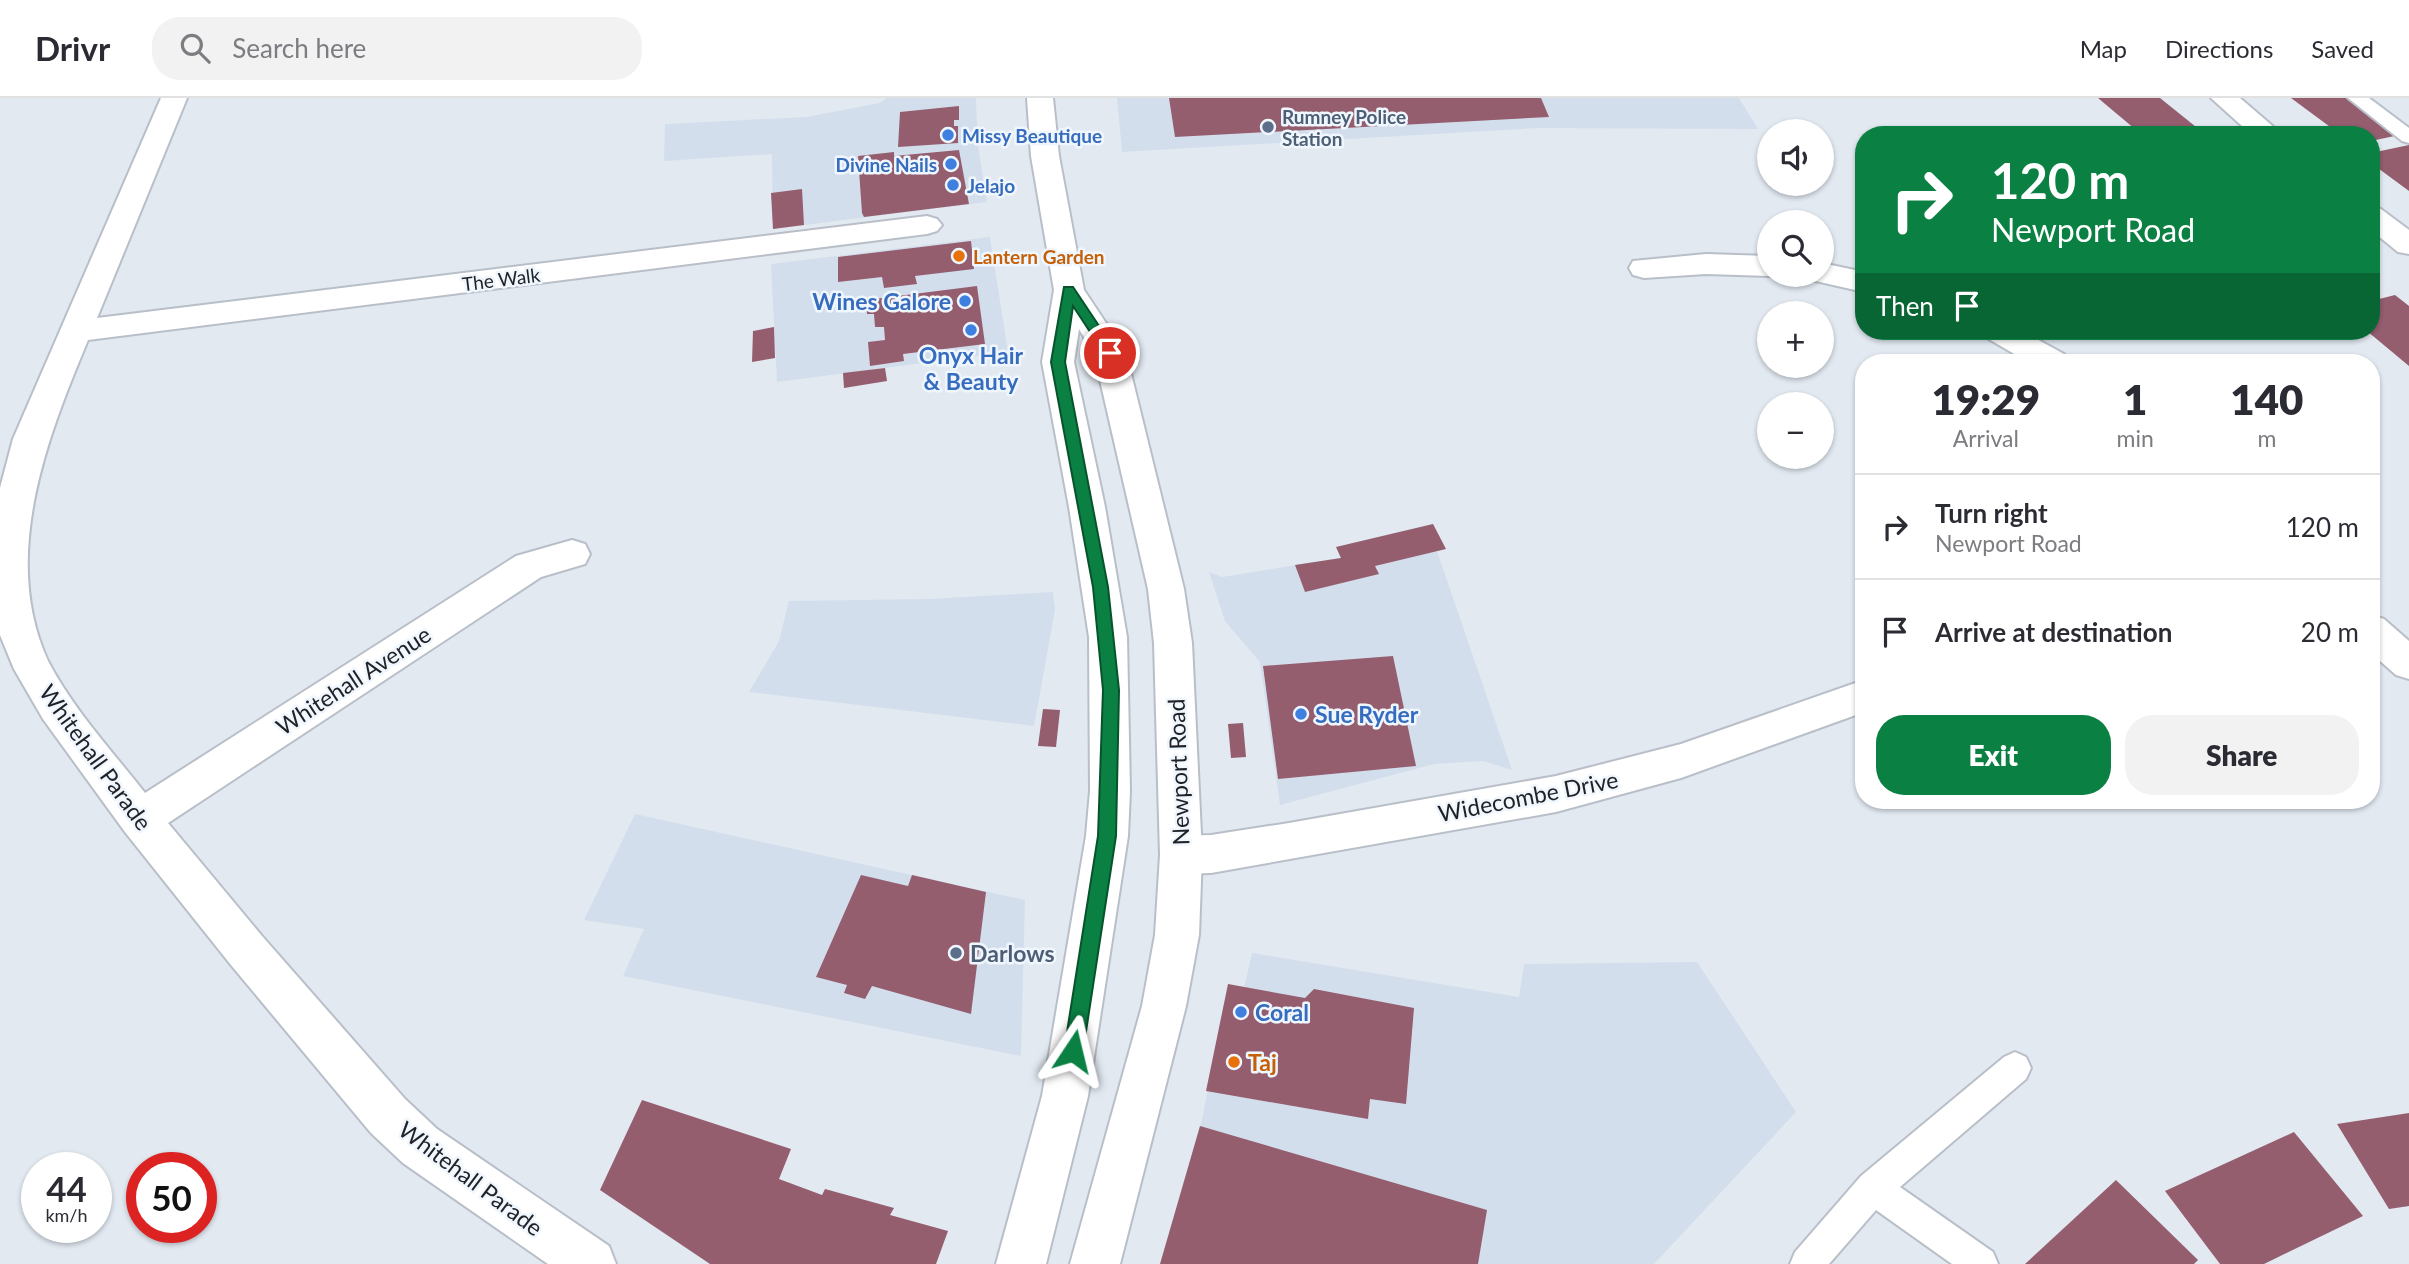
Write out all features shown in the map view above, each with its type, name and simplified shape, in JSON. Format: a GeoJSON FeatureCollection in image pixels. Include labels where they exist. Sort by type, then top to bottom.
{"type":"FeatureCollection","features":[{"type":"Feature","properties":{"kind":"street","name":"Whitehall Parade"},"geometry":{"type":"LineString","coordinates":[[174,98],[75,331],[20,470],[9,544],[16,626],[34,673],[140,819],[388,1116],[420,1146],[591,1264]]}},
{"type":"Feature","properties":{"kind":"street","name":"Newport Road"},"geometry":{"type":"LineString","coordinates":[[1021,1264],[1069,1074],[1107,836],[1110,791],[1108,638],[1087,508],[1058,362],[1069,290],[1045,156],[1040,98]]}},
{"type":"Feature","properties":{"kind":"street"},"geometry":{"type":"LineString","coordinates":[[2224,98],[2258,126]]}},
{"type":"Feature","properties":{"kind":"street"},"geometry":{"type":"LineString","coordinates":[[2380,222],[2409,245]]}},
{"type":"Feature","properties":{"kind":"street","name":"The Walk"},"geometry":{"type":"LineString","coordinates":[[75,331],[927,225]]}},
{"type":"Feature","properties":{"kind":"street"},"geometry":{"type":"LineString","coordinates":[[1644,268],[1706,264],[1757,266]]}},
{"type":"Feature","properties":{"kind":"street"},"geometry":{"type":"LineString","coordinates":[[1834,276],[1855,280]]}},
{"type":"Feature","properties":{"kind":"street","name":"Newport Road"},"geometry":{"type":"LineString","coordinates":[[1069,290],[1110,353],[1166,589],[1173,643],[1181,855],[1177,935],[1164,1006],[1095,1264]]}},
{"type":"Feature","properties":{"kind":"street"},"geometry":{"type":"LineString","coordinates":[[2014,340],[2039,354]]}},
{"type":"Feature","properties":{"kind":"street","name":"Whitehall Avenue"},"geometry":{"type":"LineString","coordinates":[[140,819],[529,566],[572,554]]}},
{"type":"Feature","properties":{"kind":"street"},"geometry":{"type":"LineString","coordinates":[[2380,638],[2409,664]]}},
{"type":"Feature","properties":{"kind":"street","name":"Widecombe Drive"},"geometry":{"type":"LineString","coordinates":[[1181,855],[1211,854],[1289,842],[1568,791],[1681,761],[1855,699]]}},
{"type":"Feature","properties":{"kind":"lane"},"geometry":{"type":"LineString","coordinates":[[2357,98],[2409,137]]}},
{"type":"Feature","properties":{"kind":"lane"},"geometry":{"type":"LineString","coordinates":[[1807,1264],[1873,1188],[2015,1068]]}},
{"type":"Feature","properties":{"kind":"lane"},"geometry":{"type":"LineString","coordinates":[[1873,1188],[1981,1264]]}},
{"type":"Feature","properties":{"kind":"shaded area"},"geometry":{"type":"Polygon","coordinates":[[[887,98],[976,98],[978,146],[987,202],[773,229],[772,154],[664,161],[665,124],[806,117],[880,103],[887,98]]]}},
{"type":"Feature","properties":{"kind":"shaded area"},"geometry":{"type":"Polygon","coordinates":[[[1117,98],[1739,98],[1757,127],[1537,128],[1122,152],[1117,98]]]}},
{"type":"Feature","properties":{"kind":"shaded area"},"geometry":{"type":"Polygon","coordinates":[[[990,237],[1008,352],[777,382],[771,264],[990,237]]]}},
{"type":"Feature","properties":{"kind":"shaded area"},"geometry":{"type":"Polygon","coordinates":[[[1433,524],[1446,549],[1437,551],[1512,770],[1483,761],[1434,764],[1280,805],[1260,662],[1225,621],[1209,572],[1222,577],[1340,558],[1336,547],[1433,524]]]}},
{"type":"Feature","properties":{"kind":"shaded area"},"geometry":{"type":"Polygon","coordinates":[[[1053,592],[1055,610],[1034,726],[749,692],[779,641],[789,601],[928,599],[1053,592]]]}},
{"type":"Feature","properties":{"kind":"shaded area"},"geometry":{"type":"Polygon","coordinates":[[[635,814],[1025,900],[1021,1056],[623,976],[644,929],[584,920],[635,814]]]}},
{"type":"Feature","properties":{"kind":"shaded area"},"geometry":{"type":"Polygon","coordinates":[[[1252,953],[1519,997],[1524,964],[1697,962],[1796,1112],[1654,1264],[1160,1264],[1202,1120],[1228,984],[1244,988],[1252,953]]]}},
{"type":"Feature","properties":{"kind":"building","name":"Rumney Police Station"},"geometry":{"type":"Polygon","coordinates":[[[1169,98],[1541,98],[1549,117],[1175,137],[1169,98]]]}},
{"type":"Feature","properties":{"kind":"building"},"geometry":{"type":"Polygon","coordinates":[[[2098,98],[2160,98],[2195,126],[2131,126],[2098,98]]]}},
{"type":"Feature","properties":{"kind":"building"},"geometry":{"type":"Polygon","coordinates":[[[2291,98],[2353,98],[2404,134],[2380,139],[2380,126],[2329,126],[2291,98]]]}},
{"type":"Feature","properties":{"kind":"building"},"geometry":{"type":"Polygon","coordinates":[[[959,106],[959,120],[954,120],[954,126],[958,126],[958,143],[898,147],[900,112],[959,106]]]}},
{"type":"Feature","properties":{"kind":"building"},"geometry":{"type":"Polygon","coordinates":[[[2409,145],[2409,191],[2380,170],[2380,151],[2409,145]]]}},
{"type":"Feature","properties":{"kind":"building"},"geometry":{"type":"Polygon","coordinates":[[[959,150],[969,204],[864,217],[858,156],[894,152],[894,156],[959,150]]]}},
{"type":"Feature","properties":{"kind":"building"},"geometry":{"type":"Polygon","coordinates":[[[802,189],[804,225],[773,229],[771,193],[802,189]]]}},
{"type":"Feature","properties":{"kind":"building"},"geometry":{"type":"Polygon","coordinates":[[[971,241],[974,269],[915,276],[917,284],[884,288],[882,277],[838,282],[838,257],[971,241]]]}},
{"type":"Feature","properties":{"kind":"building"},"geometry":{"type":"Polygon","coordinates":[[[977,286],[985,344],[903,354],[904,361],[870,366],[868,342],[885,340],[884,327],[875,327],[874,314],[867,314],[866,300],[977,286]]]}},
{"type":"Feature","properties":{"kind":"building"},"geometry":{"type":"Polygon","coordinates":[[[2395,295],[2409,306],[2409,366],[2378,340],[2380,340],[2380,299],[2395,295]]]}},
{"type":"Feature","properties":{"kind":"building"},"geometry":{"type":"Polygon","coordinates":[[[774,327],[775,358],[752,362],[753,331],[774,327]]]}},
{"type":"Feature","properties":{"kind":"building"},"geometry":{"type":"Polygon","coordinates":[[[885,368],[887,381],[844,388],[843,373],[885,368]]]}},
{"type":"Feature","properties":{"kind":"building"},"geometry":{"type":"Polygon","coordinates":[[[1433,524],[1446,549],[1375,566],[1379,574],[1305,592],[1295,565],[1341,558],[1336,547],[1433,524]]]}},
{"type":"Feature","properties":{"kind":"building"},"geometry":{"type":"Polygon","coordinates":[[[1393,656],[1416,766],[1278,779],[1263,666],[1393,656]]]}},
{"type":"Feature","properties":{"kind":"building"},"geometry":{"type":"Polygon","coordinates":[[[1043,709],[1060,710],[1056,747],[1038,746],[1043,709]]]}},
{"type":"Feature","properties":{"kind":"building"},"geometry":{"type":"Polygon","coordinates":[[[1243,723],[1246,757],[1231,758],[1228,724],[1243,723]]]}},
{"type":"Feature","properties":{"kind":"building"},"geometry":{"type":"Polygon","coordinates":[[[861,875],[908,886],[912,875],[986,892],[971,1014],[872,986],[865,999],[844,993],[847,985],[816,977],[861,875]]]}},
{"type":"Feature","properties":{"kind":"building"},"geometry":{"type":"Polygon","coordinates":[[[1228,984],[1305,998],[1314,989],[1414,1008],[1406,1104],[1370,1099],[1368,1119],[1206,1091],[1228,984]]]}},
{"type":"Feature","properties":{"kind":"building"},"geometry":{"type":"Polygon","coordinates":[[[642,1100],[791,1149],[779,1179],[822,1195],[825,1189],[894,1208],[890,1215],[948,1231],[936,1264],[710,1264],[600,1190],[642,1100]]]}},
{"type":"Feature","properties":{"kind":"building"},"geometry":{"type":"Polygon","coordinates":[[[2409,1113],[2409,1206],[2389,1209],[2337,1124],[2409,1113]]]}},
{"type":"Feature","properties":{"kind":"building"},"geometry":{"type":"Polygon","coordinates":[[[1200,1126],[1487,1210],[1478,1264],[1160,1264],[1200,1126]]]}},
{"type":"Feature","properties":{"kind":"building"},"geometry":{"type":"Polygon","coordinates":[[[2294,1132],[2363,1216],[2264,1264],[2220,1264],[2165,1191],[2294,1132]]]}},
{"type":"Feature","properties":{"kind":"building"},"geometry":{"type":"Polygon","coordinates":[[[2116,1180],[2198,1260],[2194,1264],[2025,1264],[2116,1180]]]}},
{"type":"Feature","properties":{"kind":"place","name":"Rumney Police Station"},"geometry":{"type":"Point","coordinates":[1268,127]}},
{"type":"Feature","properties":{"kind":"place","name":"Missy Beautique"},"geometry":{"type":"Point","coordinates":[948,135]}},
{"type":"Feature","properties":{"kind":"place","name":"Divine Nails"},"geometry":{"type":"Point","coordinates":[951,164]}},
{"type":"Feature","properties":{"kind":"place","name":"Jelajo"},"geometry":{"type":"Point","coordinates":[953,185]}},
{"type":"Feature","properties":{"kind":"place","name":"Lantern Garden"},"geometry":{"type":"Point","coordinates":[959,256]}},
{"type":"Feature","properties":{"kind":"place","name":"Wines Galore"},"geometry":{"type":"Point","coordinates":[965,301]}},
{"type":"Feature","properties":{"kind":"place","name":"Onyx Hair & Beauty"},"geometry":{"type":"Point","coordinates":[971,330]}},
{"type":"Feature","properties":{"kind":"place","name":"Sue Ryder"},"geometry":{"type":"Point","coordinates":[1301,714]}},
{"type":"Feature","properties":{"kind":"place","name":"Darlows"},"geometry":{"type":"Point","coordinates":[956,953]}},
{"type":"Feature","properties":{"kind":"place","name":"Coral"},"geometry":{"type":"Point","coordinates":[1241,1012]}},
{"type":"Feature","properties":{"kind":"place","name":"Taj"},"geometry":{"type":"Point","coordinates":[1234,1062]}},
{"type":"Feature","properties":{"kind":"route"},"geometry":{"type":"LineString","coordinates":[[1073,1051],[1107,836],[1111,690],[1101,587],[1058,362],[1069,290],[1110,353]]}}]}
